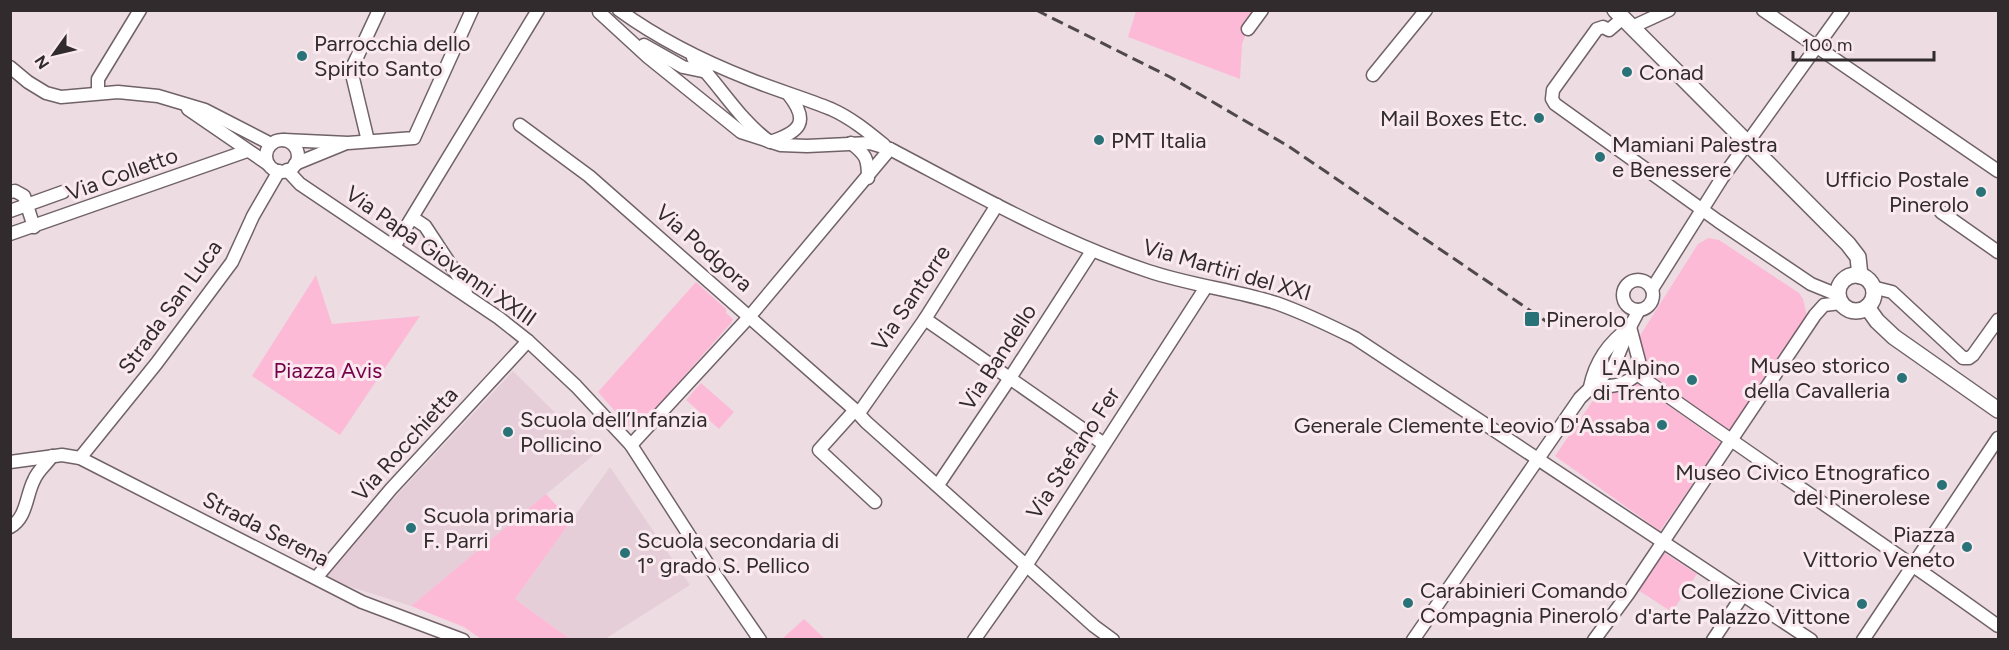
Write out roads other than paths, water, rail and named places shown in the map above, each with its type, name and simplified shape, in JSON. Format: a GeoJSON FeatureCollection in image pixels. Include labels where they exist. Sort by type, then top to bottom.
{"type":"FeatureCollection","features":[{"type":"Feature","properties":{"kind":"main road"},"geometry":{"type":"LineString","coordinates":[[1623,18],[1848,244],[1858,257],[1860,276]]}},
{"type":"Feature","properties":{"kind":"main road"},"geometry":{"type":"LineString","coordinates":[[1854,275],[1865,278],[1872,287],[1873,298],[1867,307],[1856,311],[1845,308],[1839,299],[1840,284],[1854,275]]}},
{"type":"Feature","properties":{"kind":"main road"},"geometry":{"type":"LineString","coordinates":[[1867,307],[1877,321],[1894,337],[1998,410]]}},
{"type":"Feature","properties":{"kind":"street"},"geometry":{"type":"LineString","coordinates":[[98,93],[98,79],[140,10]]}},
{"type":"Feature","properties":{"kind":"street"},"geometry":{"type":"LineString","coordinates":[[368,141],[351,70],[379,10]]}},
{"type":"Feature","properties":{"kind":"street"},"geometry":{"type":"LineString","coordinates":[[278,142],[348,143],[410,139],[416,135],[472,10]]}},
{"type":"Feature","properties":{"kind":"street"},"geometry":{"type":"LineString","coordinates":[[394,247],[538,10]]}},
{"type":"Feature","properties":{"kind":"street"},"geometry":{"type":"LineString","coordinates":[[619,10],[645,29],[685,51],[707,72],[745,121],[770,142],[783,138],[799,125],[801,116],[797,105],[789,95]]}},
{"type":"Feature","properties":{"kind":"street"},"geometry":{"type":"LineString","coordinates":[[1248,29],[1262,10]]}},
{"type":"Feature","properties":{"kind":"street"},"geometry":{"type":"LineString","coordinates":[[1373,75],[1426,10]]}},
{"type":"Feature","properties":{"kind":"street"},"geometry":{"type":"LineString","coordinates":[[1669,10],[1623,18],[1609,30],[1603,27],[1597,29],[1553,90],[1552,99],[1560,110],[1702,209],[1811,284],[1839,299]]}},
{"type":"Feature","properties":{"kind":"street"},"geometry":{"type":"LineString","coordinates":[[1763,10],[1998,171]]}},
{"type":"Feature","properties":{"kind":"street"},"geometry":{"type":"LineString","coordinates":[[1413,639],[1590,387],[1614,365],[1639,310],[1651,303],[1652,289],[1702,209],[1843,10]]}},
{"type":"Feature","properties":{"kind":"street","name":"Via Martiri del XXI"},"geometry":{"type":"LineString","coordinates":[[598,11],[662,57],[683,67],[747,79]]}},
{"type":"Feature","properties":{"kind":"street","name":"Via Martiri del XXI"},"geometry":{"type":"LineString","coordinates":[[598,11],[741,132],[770,142],[807,146],[870,143],[890,150],[997,206],[1092,251],[1149,272],[1274,303],[1324,322],[1355,338],[1811,639]]}},
{"type":"Feature","properties":{"kind":"street","name":"Via Martiri del XXI"},"geometry":{"type":"LineString","coordinates":[[685,51],[747,79],[831,109],[858,124],[890,150]]}},
{"type":"Feature","properties":{"kind":"street"},"geometry":{"type":"LineString","coordinates":[[10,67],[46,93],[61,97],[98,93],[138,93],[177,101],[205,110],[278,142],[292,144],[297,151],[282,167]]}},
{"type":"Feature","properties":{"kind":"street","name":"Via Papa Giovanni XXIII"},"geometry":{"type":"LineString","coordinates":[[177,101],[247,151],[282,167],[300,184],[466,294],[528,341],[631,445],[760,639]]}},
{"type":"Feature","properties":{"kind":"street","name":"Via Podgora"},"geometry":{"type":"LineString","coordinates":[[520,124],[589,176],[857,411],[866,422],[1094,626],[1113,639]]}},
{"type":"Feature","properties":{"kind":"street","name":"Strada San Luca"},"geometry":{"type":"LineString","coordinates":[[80,458],[156,364],[232,262],[253,216],[282,167],[267,151],[278,142]]}},
{"type":"Feature","properties":{"kind":"street"},"geometry":{"type":"LineString","coordinates":[[282,167],[348,143]]}},
{"type":"Feature","properties":{"kind":"street"},"geometry":{"type":"LineString","coordinates":[[851,143],[863,153],[868,162],[868,178]]}},
{"type":"Feature","properties":{"kind":"street"},"geometry":{"type":"LineString","coordinates":[[631,445],[750,316],[890,150]]}},
{"type":"Feature","properties":{"kind":"street","name":"Via Colletto"},"geometry":{"type":"LineString","coordinates":[[10,234],[247,151]]}},
{"type":"Feature","properties":{"kind":"street"},"geometry":{"type":"LineString","coordinates":[[10,192],[20,192],[24,196],[34,227]]}},
{"type":"Feature","properties":{"kind":"street"},"geometry":{"type":"LineString","coordinates":[[10,211],[63,192]]}},
{"type":"Feature","properties":{"kind":"street","name":"Via Santorre"},"geometry":{"type":"LineString","coordinates":[[857,411],[925,319],[997,206]]}},
{"type":"Feature","properties":{"kind":"street"},"geometry":{"type":"LineString","coordinates":[[1941,212],[1998,252]]}},
{"type":"Feature","properties":{"kind":"street"},"geometry":{"type":"LineString","coordinates":[[413,218],[425,226],[460,279],[466,294]]}},
{"type":"Feature","properties":{"kind":"street","name":"Via Bandello"},"geometry":{"type":"LineString","coordinates":[[938,485],[1092,251]]}},
{"type":"Feature","properties":{"kind":"street"},"geometry":{"type":"LineString","coordinates":[[1639,310],[1629,307],[1623,300],[1624,289],[1629,282],[1636,280],[1645,282],[1652,289]]}},
{"type":"Feature","properties":{"kind":"street","name":"Via Stefano Fer"},"geometry":{"type":"LineString","coordinates":[[974,639],[1027,565],[1206,287]]}},
{"type":"Feature","properties":{"kind":"street"},"geometry":{"type":"LineString","coordinates":[[1872,287],[1892,292],[1960,357],[1966,359],[1973,355],[1997,327]]}},
{"type":"Feature","properties":{"kind":"street"},"geometry":{"type":"LineString","coordinates":[[1594,639],[1817,312],[1828,303],[1839,299]]}},
{"type":"Feature","properties":{"kind":"street"},"geometry":{"type":"LineString","coordinates":[[925,319],[1104,444]]}},
{"type":"Feature","properties":{"kind":"street"},"geometry":{"type":"LineString","coordinates":[[1630,327],[1641,377],[1998,626]]}},
{"type":"Feature","properties":{"kind":"street","name":"Via Rocchietta"},"geometry":{"type":"LineString","coordinates":[[316,578],[390,489],[528,341]]}},
{"type":"Feature","properties":{"kind":"street"},"geometry":{"type":"LineString","coordinates":[[1590,387],[1615,386],[1641,377]]}},
{"type":"Feature","properties":{"kind":"street"},"geometry":{"type":"LineString","coordinates":[[857,411],[819,450],[875,502]]}},
{"type":"Feature","properties":{"kind":"street"},"geometry":{"type":"LineString","coordinates":[[1863,639],[1998,438]]}},
{"type":"Feature","properties":{"kind":"street","name":"Strada Serena"},"geometry":{"type":"LineString","coordinates":[[10,462],[62,455],[80,458],[362,602],[463,639]]}},
{"type":"Feature","properties":{"kind":"street"},"geometry":{"type":"LineString","coordinates":[[10,527],[20,520],[33,481],[52,456]]}},
{"type":"Feature","properties":{"kind":"street"},"geometry":{"type":"LineString","coordinates":[[1713,639],[1743,595]]}},
{"type":"Feature","properties":{"kind":"railway"},"geometry":{"type":"LineString","coordinates":[[1036,10],[1170,77],[1288,146],[1556,328]]}},
{"type":"Feature","properties":{"kind":"place","name":"Parrocchia dello Spirito Santo"},"geometry":{"type":"Point","coordinates":[302,56]}},
{"type":"Feature","properties":{"kind":"place","name":"Conad"},"geometry":{"type":"Point","coordinates":[1627,72]}},
{"type":"Feature","properties":{"kind":"place","name":"Mail Boxes Etc."},"geometry":{"type":"Point","coordinates":[1539,118]}},
{"type":"Feature","properties":{"kind":"place","name":"PMT Italia"},"geometry":{"type":"Point","coordinates":[1099,140]}},
{"type":"Feature","properties":{"kind":"place","name":"Mamiani Palestra e Benessere"},"geometry":{"type":"Point","coordinates":[1600,157]}},
{"type":"Feature","properties":{"kind":"place","name":"Ufficio Postale Pinerolo"},"geometry":{"type":"Point","coordinates":[1981,192]}},
{"type":"Feature","properties":{"kind":"place","name":"Pinerolo"},"geometry":{"type":"Point","coordinates":[1532,319]}},
{"type":"Feature","properties":{"kind":"place","name":"Museo storico della Cavalleria"},"geometry":{"type":"Point","coordinates":[1902,378]}},
{"type":"Feature","properties":{"kind":"place","name":"L'Alpino di Trento"},"geometry":{"type":"Point","coordinates":[1692,380]}},
{"type":"Feature","properties":{"kind":"place","name":"Generale Clemente Leovio D'Assaba"},"geometry":{"type":"Point","coordinates":[1662,425]}},
{"type":"Feature","properties":{"kind":"place","name":"Scuola dell’Infanzia Pollicino"},"geometry":{"type":"Point","coordinates":[508,432]}},
{"type":"Feature","properties":{"kind":"place","name":"Museo Civico Etnografico del Pinerolese"},"geometry":{"type":"Point","coordinates":[1942,485]}},
{"type":"Feature","properties":{"kind":"place","name":"Scuola primaria F. Parri"},"geometry":{"type":"Point","coordinates":[411,528]}},
{"type":"Feature","properties":{"kind":"place","name":"Piazza Vittorio Veneto"},"geometry":{"type":"Point","coordinates":[1967,547]}},
{"type":"Feature","properties":{"kind":"place","name":"Scuola secondaria di 1° grado S. Pellico"},"geometry":{"type":"Point","coordinates":[625,553]}},
{"type":"Feature","properties":{"kind":"place","name":"Carabinieri Comando Compagnia Pinerolo"},"geometry":{"type":"Point","coordinates":[1408,603]}},
{"type":"Feature","properties":{"kind":"place","name":"Collezione Civica d'arte Palazzo Vittone"},"geometry":{"type":"Point","coordinates":[1862,604]}},
{"type":"Feature","properties":{"kind":"park label","name":"Piazza Avis"},"geometry":{"type":"Point","coordinates":[328,370]}}]}
